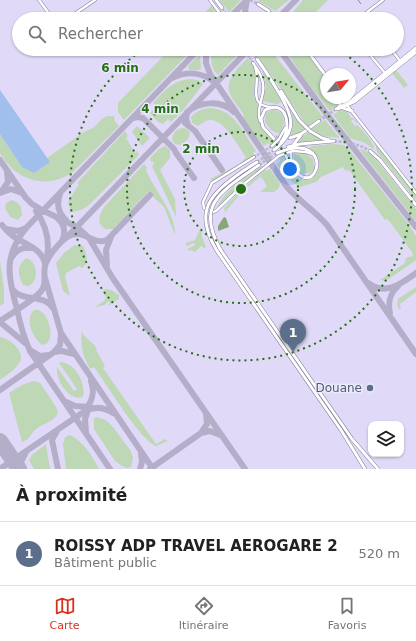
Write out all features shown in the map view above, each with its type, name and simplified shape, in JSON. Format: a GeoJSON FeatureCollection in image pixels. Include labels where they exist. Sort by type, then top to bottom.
{"type":"FeatureCollection","features":[{"type":"Feature","properties":{"kind":"main road"},"geometry":{"type":"LineString","coordinates":[[216,0],[222,8]]}},
{"type":"Feature","properties":{"kind":"main road"},"geometry":{"type":"LineString","coordinates":[[258,4],[269,11]]}},
{"type":"Feature","properties":{"kind":"main road"},"geometry":{"type":"LineString","coordinates":[[356,98],[384,73],[416,48]]}},
{"type":"Feature","properties":{"kind":"main road"},"geometry":{"type":"LineString","coordinates":[[356,99],[416,52]]}},
{"type":"Feature","properties":{"kind":"main road"},"geometry":{"type":"LineString","coordinates":[[311,56],[320,68]]}},
{"type":"Feature","properties":{"kind":"main road"},"geometry":{"type":"LineString","coordinates":[[257,59],[289,110],[292,125],[288,137],[276,151]]}},
{"type":"Feature","properties":{"kind":"main road"},"geometry":{"type":"LineString","coordinates":[[274,84],[306,129],[322,138],[334,141],[300,144],[276,151]]}},
{"type":"Feature","properties":{"kind":"main road"},"geometry":{"type":"LineString","coordinates":[[336,109],[340,104]]}},
{"type":"Feature","properties":{"kind":"main road"},"geometry":{"type":"LineString","coordinates":[[336,109],[343,108],[349,104]]}},
{"type":"Feature","properties":{"kind":"main road"},"geometry":{"type":"LineString","coordinates":[[336,109],[349,104]]}},
{"type":"Feature","properties":{"kind":"main road"},"geometry":{"type":"LineString","coordinates":[[275,138],[261,123],[261,119],[265,110],[278,107],[282,110],[286,118],[287,126],[285,135],[276,151]]}},
{"type":"Feature","properties":{"kind":"main road"},"geometry":{"type":"LineString","coordinates":[[343,108],[352,112]]}},
{"type":"Feature","properties":{"kind":"main road"},"geometry":{"type":"LineString","coordinates":[[290,138],[319,121]]}},
{"type":"Feature","properties":{"kind":"main road"},"geometry":{"type":"LineString","coordinates":[[293,145],[306,129]]}},
{"type":"Feature","properties":{"kind":"main road"},"geometry":{"type":"LineString","coordinates":[[276,151],[299,148],[310,151],[314,155],[318,166],[314,175],[310,177],[302,177],[296,173],[286,156]]}},
{"type":"Feature","properties":{"kind":"main road"},"geometry":{"type":"LineString","coordinates":[[370,151],[380,160],[416,205]]}},
{"type":"Feature","properties":{"kind":"main road"},"geometry":{"type":"LineString","coordinates":[[291,154],[293,169]]}},
{"type":"Feature","properties":{"kind":"main road"},"geometry":{"type":"LineString","coordinates":[[257,162],[227,182],[213,196],[206,214],[207,233],[217,251],[340,430],[365,469]]}},
{"type":"Feature","properties":{"kind":"main road"},"geometry":{"type":"LineString","coordinates":[[259,165],[230,185],[216,198],[212,206],[210,216],[210,226],[214,237],[220,249],[344,428],[361,451],[378,469]]}},
{"type":"Feature","properties":{"kind":"street"},"geometry":{"type":"LineString","coordinates":[[77,12],[95,0]]}},
{"type":"Feature","properties":{"kind":"street"},"geometry":{"type":"LineString","coordinates":[[210,0],[219,12]]}},
{"type":"Feature","properties":{"kind":"street"},"geometry":{"type":"LineString","coordinates":[[368,12],[383,0]]}},
{"type":"Feature","properties":{"kind":"street"},"geometry":{"type":"LineString","coordinates":[[41,1],[48,12]]}},
{"type":"Feature","properties":{"kind":"street"},"geometry":{"type":"LineString","coordinates":[[371,56],[384,73]]}},
{"type":"Feature","properties":{"kind":"street"},"geometry":{"type":"LineString","coordinates":[[396,56],[400,61]]}},
{"type":"Feature","properties":{"kind":"street"},"geometry":{"type":"LineString","coordinates":[[261,123],[259,113],[260,104],[263,91],[263,85],[261,75],[253,63],[258,77],[256,98],[260,104],[265,107],[273,107]]}},
{"type":"Feature","properties":{"kind":"street"},"geometry":{"type":"LineString","coordinates":[[349,104],[352,112],[416,193]]}},
{"type":"Feature","properties":{"kind":"street"},"geometry":{"type":"LineString","coordinates":[[272,146],[283,134],[286,126],[286,118]]}},
{"type":"Feature","properties":{"kind":"street"},"geometry":{"type":"LineString","coordinates":[[254,157],[212,183],[203,202],[204,208],[213,212],[222,207],[244,184],[286,152],[300,150],[314,155]]}},
{"type":"Feature","properties":{"kind":"green space"},"geometry":{"type":"Polygon","coordinates":[[[219,0],[241,0],[229,12],[219,0]]]}},
{"type":"Feature","properties":{"kind":"green space"},"geometry":{"type":"Polygon","coordinates":[[[257,0],[289,0],[275,11],[257,0]]]}},
{"type":"Feature","properties":{"kind":"green space"},"geometry":{"type":"Polygon","coordinates":[[[303,0],[328,0],[316,12],[293,12],[303,0]]]}},
{"type":"Feature","properties":{"kind":"green space"},"geometry":{"type":"Polygon","coordinates":[[[212,5],[216,12],[206,12],[212,5]]]}},
{"type":"Feature","properties":{"kind":"green space"},"geometry":{"type":"Polygon","coordinates":[[[163,56],[186,56],[124,120],[118,112],[118,103],[163,56]]]}},
{"type":"Feature","properties":{"kind":"green space"},"geometry":{"type":"Polygon","coordinates":[[[198,56],[200,56],[201,69],[189,70],[189,65],[198,56]]]}},
{"type":"Feature","properties":{"kind":"green space"},"geometry":{"type":"Polygon","coordinates":[[[211,56],[236,56],[218,75],[214,70],[211,56]]]}},
{"type":"Feature","properties":{"kind":"green space"},"geometry":{"type":"Polygon","coordinates":[[[258,56],[275,56],[323,117],[308,127],[258,56]]]}},
{"type":"Feature","properties":{"kind":"green space"},"geometry":{"type":"Polygon","coordinates":[[[290,56],[310,56],[319,68],[320,99],[303,77],[290,56]]]}},
{"type":"Feature","properties":{"kind":"green space"},"geometry":{"type":"Polygon","coordinates":[[[247,59],[255,69],[256,76],[254,96],[258,106],[262,126],[275,142],[271,146],[268,143],[264,146],[242,120],[244,115],[229,91],[229,82],[231,78],[237,69],[247,59]]]}},
{"type":"Feature","properties":{"kind":"green space"},"geometry":{"type":"Polygon","coordinates":[[[262,69],[282,102],[277,104],[262,101],[266,87],[262,69]]]}},
{"type":"Feature","properties":{"kind":"green space"},"geometry":{"type":"Polygon","coordinates":[[[396,70],[408,85],[404,88],[392,73],[396,70]]]}},
{"type":"Feature","properties":{"kind":"green space"},"geometry":{"type":"Polygon","coordinates":[[[190,79],[198,80],[203,84],[184,109],[171,122],[168,119],[163,124],[158,122],[150,113],[156,107],[153,103],[165,90],[174,84],[190,79]]]}},
{"type":"Feature","properties":{"kind":"green space"},"geometry":{"type":"Polygon","coordinates":[[[324,104],[338,104],[330,111],[324,104]]]}},
{"type":"Feature","properties":{"kind":"green space"},"geometry":{"type":"Polygon","coordinates":[[[209,108],[218,109],[232,117],[256,151],[253,153],[255,156],[212,181],[210,179],[240,164],[246,157],[230,134],[220,123],[209,120],[198,126],[192,123],[191,117],[193,115],[199,111],[209,108]]]}},
{"type":"Feature","properties":{"kind":"green space"},"geometry":{"type":"Polygon","coordinates":[[[272,110],[280,112],[284,119],[280,134],[271,130],[265,122],[266,113],[272,110]]]}},
{"type":"Feature","properties":{"kind":"green space"},"geometry":{"type":"Polygon","coordinates":[[[340,110],[347,111],[351,118],[353,118],[357,122],[356,123],[353,119],[351,121],[369,137],[374,147],[373,149],[365,143],[350,138],[333,115],[340,110]]]}},
{"type":"Feature","properties":{"kind":"green space"},"geometry":{"type":"Polygon","coordinates":[[[292,111],[306,129],[300,133],[290,135],[293,127],[292,111]]]}},
{"type":"Feature","properties":{"kind":"green space"},"geometry":{"type":"Polygon","coordinates":[[[113,116],[115,118],[114,120],[119,126],[75,170],[67,176],[49,181],[30,179],[14,170],[0,153],[0,134],[22,167],[50,162],[47,158],[84,132],[93,128],[103,118],[113,116]]]}},
{"type":"Feature","properties":{"kind":"green space"},"geometry":{"type":"Polygon","coordinates":[[[325,120],[339,138],[323,136],[311,129],[325,120]]]}},
{"type":"Feature","properties":{"kind":"green space"},"geometry":{"type":"Polygon","coordinates":[[[137,126],[150,138],[142,146],[132,132],[137,126]]]}},
{"type":"Feature","properties":{"kind":"green space"},"geometry":{"type":"Polygon","coordinates":[[[184,128],[190,133],[188,139],[181,145],[175,144],[172,140],[174,133],[179,129],[184,128]]]}},
{"type":"Feature","properties":{"kind":"green space"},"geometry":{"type":"Polygon","coordinates":[[[125,131],[128,136],[126,138],[135,153],[137,151],[139,155],[88,206],[81,210],[71,212],[68,202],[79,184],[77,183],[125,131]]]}},
{"type":"Feature","properties":{"kind":"green space"},"geometry":{"type":"Polygon","coordinates":[[[309,132],[324,140],[296,144],[300,138],[309,132]]]}},
{"type":"Feature","properties":{"kind":"green space"},"geometry":{"type":"Polygon","coordinates":[[[375,143],[416,195],[416,200],[377,152],[375,143]]]}},
{"type":"Feature","properties":{"kind":"green space"},"geometry":{"type":"Polygon","coordinates":[[[333,144],[345,145],[345,147],[347,147],[407,222],[416,236],[416,260],[386,281],[380,280],[405,263],[406,258],[413,256],[412,252],[390,222],[387,219],[385,220],[349,170],[346,171],[343,167],[321,177],[316,182],[300,187],[285,177],[277,164],[281,161],[279,159],[285,155],[295,175],[301,179],[307,180],[316,174],[319,168],[319,162],[316,155],[310,149],[311,146],[333,144]]]}},
{"type":"Feature","properties":{"kind":"green space"},"geometry":{"type":"Polygon","coordinates":[[[165,146],[170,150],[170,158],[160,170],[175,199],[176,217],[152,166],[154,164],[153,161],[151,162],[150,158],[159,149],[165,146]]]}},
{"type":"Feature","properties":{"kind":"green space"},"geometry":{"type":"Polygon","coordinates":[[[361,149],[368,152],[378,162],[416,209],[416,221],[360,150],[361,149]]]}},
{"type":"Feature","properties":{"kind":"green space"},"geometry":{"type":"Polygon","coordinates":[[[294,153],[305,153],[313,159],[314,168],[311,173],[302,174],[296,167],[293,159],[294,153]]]}},
{"type":"Feature","properties":{"kind":"green space"},"geometry":{"type":"Polygon","coordinates":[[[144,164],[147,168],[146,170],[149,177],[169,210],[175,227],[175,235],[164,207],[148,192],[113,229],[105,229],[99,223],[99,217],[104,207],[144,164]]]}},
{"type":"Feature","properties":{"kind":"green space"},"geometry":{"type":"Polygon","coordinates":[[[262,166],[263,167],[217,208],[220,201],[230,190],[262,166]]]}},
{"type":"Feature","properties":{"kind":"green space"},"geometry":{"type":"Polygon","coordinates":[[[270,169],[280,184],[279,188],[274,192],[260,192],[267,186],[260,177],[242,192],[225,212],[224,208],[241,190],[265,170],[270,169]]]}},
{"type":"Feature","properties":{"kind":"green space"},"geometry":{"type":"Polygon","coordinates":[[[12,200],[20,205],[22,215],[18,220],[10,217],[5,208],[6,203],[12,200]]]}},
{"type":"Feature","properties":{"kind":"green space"},"geometry":{"type":"Polygon","coordinates":[[[224,217],[226,218],[229,227],[218,231],[218,226],[224,217]]]}},
{"type":"Feature","properties":{"kind":"green space"},"geometry":{"type":"Polygon","coordinates":[[[201,227],[202,237],[206,247],[204,248],[201,246],[195,252],[191,250],[188,251],[188,249],[195,245],[194,243],[186,246],[186,243],[195,240],[201,227]]]}},
{"type":"Feature","properties":{"kind":"green space"},"geometry":{"type":"Polygon","coordinates":[[[75,245],[83,246],[87,260],[82,268],[79,266],[66,273],[65,276],[70,296],[63,291],[56,263],[65,252],[75,245]]]}},
{"type":"Feature","properties":{"kind":"green space"},"geometry":{"type":"Polygon","coordinates":[[[27,258],[31,260],[36,272],[34,280],[29,286],[23,285],[19,271],[20,265],[27,258]]]}},
{"type":"Feature","properties":{"kind":"green space"},"geometry":{"type":"Polygon","coordinates":[[[0,261],[4,288],[4,303],[0,306],[0,261]]]}},
{"type":"Feature","properties":{"kind":"green space"},"geometry":{"type":"Polygon","coordinates":[[[416,287],[416,292],[400,304],[401,308],[399,309],[397,305],[398,299],[416,287]]]}},
{"type":"Feature","properties":{"kind":"green space"},"geometry":{"type":"Polygon","coordinates":[[[107,289],[119,295],[119,299],[108,306],[110,303],[108,301],[105,305],[95,307],[104,301],[106,297],[102,291],[107,289]]]}},
{"type":"Feature","properties":{"kind":"green space"},"geometry":{"type":"Polygon","coordinates":[[[34,310],[44,314],[50,326],[50,339],[47,343],[42,345],[36,338],[31,328],[30,318],[34,310]]]}},
{"type":"Feature","properties":{"kind":"green space"},"geometry":{"type":"Polygon","coordinates":[[[82,331],[97,349],[96,350],[105,366],[103,368],[156,444],[165,439],[168,441],[156,446],[149,442],[133,423],[94,367],[90,369],[83,351],[81,341],[82,331]]]}},
{"type":"Feature","properties":{"kind":"green space"},"geometry":{"type":"Polygon","coordinates":[[[0,337],[13,343],[21,355],[21,359],[11,372],[0,380],[0,337]]]}},
{"type":"Feature","properties":{"kind":"green space"},"geometry":{"type":"Polygon","coordinates":[[[61,362],[71,366],[79,375],[83,386],[83,397],[78,398],[73,396],[64,388],[58,377],[57,367],[74,391],[77,389],[59,363],[61,362]]]}},
{"type":"Feature","properties":{"kind":"green space"},"geometry":{"type":"Polygon","coordinates":[[[33,381],[41,384],[56,407],[58,413],[54,418],[36,429],[29,438],[22,442],[9,393],[22,385],[33,381]]]}},
{"type":"Feature","properties":{"kind":"green space"},"geometry":{"type":"Polygon","coordinates":[[[96,417],[106,420],[130,450],[133,457],[131,467],[127,468],[115,461],[94,429],[94,419],[96,417]]]}},
{"type":"Feature","properties":{"kind":"green space"},"geometry":{"type":"Polygon","coordinates":[[[70,435],[83,445],[99,469],[66,469],[63,444],[65,437],[70,435]]]}},
{"type":"Feature","properties":{"kind":"green space"},"geometry":{"type":"Polygon","coordinates":[[[46,444],[50,469],[34,469],[29,460],[32,455],[46,444]]]}},
{"type":"Feature","properties":{"kind":"water"},"geometry":{"type":"Polygon","coordinates":[[[0,90],[50,162],[34,173],[22,167],[0,134],[0,90]]]}},
{"type":"Feature","properties":{"kind":"taxiway"},"geometry":{"type":"LineString","coordinates":[[246,12],[247,0]]}},
{"type":"Feature","properties":{"kind":"taxiway"},"geometry":{"type":"LineString","coordinates":[[235,12],[247,0]]}},
{"type":"Feature","properties":{"kind":"taxiway"},"geometry":{"type":"LineString","coordinates":[[284,12],[296,0]]}},
{"type":"Feature","properties":{"kind":"taxiway"},"geometry":{"type":"LineString","coordinates":[[110,469],[30,351],[22,331],[11,287],[11,257],[19,237],[27,227],[192,56]]}},
{"type":"Feature","properties":{"kind":"taxiway"},"geometry":{"type":"LineString","coordinates":[[206,56],[206,63],[210,74],[287,187],[327,225],[416,354]]}},
{"type":"Feature","properties":{"kind":"taxiway"},"geometry":{"type":"LineString","coordinates":[[66,238],[242,56]]}},
{"type":"Feature","properties":{"kind":"taxiway"},"geometry":{"type":"LineString","coordinates":[[284,56],[325,112],[416,227]]}},
{"type":"Feature","properties":{"kind":"taxiway"},"geometry":{"type":"LineString","coordinates":[[172,78],[183,74],[199,74],[214,82]]}},
{"type":"Feature","properties":{"kind":"taxiway"},"geometry":{"type":"LineString","coordinates":[[188,125],[186,119],[187,112],[193,108],[205,104],[211,103],[223,105],[234,112]]}},
{"type":"Feature","properties":{"kind":"taxiway"},"geometry":{"type":"LineString","coordinates":[[133,118],[143,118],[174,149],[194,178]]}},
{"type":"Feature","properties":{"kind":"taxiway"},"geometry":{"type":"LineString","coordinates":[[185,123],[195,131],[222,170]]}},
{"type":"Feature","properties":{"kind":"taxiway"},"geometry":{"type":"LineString","coordinates":[[0,160],[26,198],[32,204],[77,227],[89,238],[112,277],[245,469]]}},
{"type":"Feature","properties":{"kind":"taxiway"},"geometry":{"type":"LineString","coordinates":[[1,192],[8,182],[7,171]]}},
{"type":"Feature","properties":{"kind":"taxiway"},"geometry":{"type":"LineString","coordinates":[[0,193],[11,189],[22,193]]}},
{"type":"Feature","properties":{"kind":"taxiway"},"geometry":{"type":"LineString","coordinates":[[60,194],[58,208],[61,215],[66,220]]}},
{"type":"Feature","properties":{"kind":"taxiway"},"geometry":{"type":"LineString","coordinates":[[0,321],[39,294],[44,284],[46,262],[62,241],[74,234],[83,235],[97,241],[107,240],[150,195]]}},
{"type":"Feature","properties":{"kind":"taxiway"},"geometry":{"type":"LineString","coordinates":[[36,211],[45,227],[48,245],[47,257]]}},
{"type":"Feature","properties":{"kind":"taxiway"},"geometry":{"type":"LineString","coordinates":[[58,219],[64,229],[62,241]]}},
{"type":"Feature","properties":{"kind":"taxiway"},"geometry":{"type":"LineString","coordinates":[[2,225],[13,236],[41,254],[45,264]]}},
{"type":"Feature","properties":{"kind":"taxiway"},"geometry":{"type":"LineString","coordinates":[[6,229],[18,231],[26,228]]}},
{"type":"Feature","properties":{"kind":"taxiway"},"geometry":{"type":"LineString","coordinates":[[107,265],[106,250],[111,237]]}},
{"type":"Feature","properties":{"kind":"taxiway"},"geometry":{"type":"LineString","coordinates":[[12,257],[20,250],[31,248]]}},
{"type":"Feature","properties":{"kind":"taxiway"},"geometry":{"type":"LineString","coordinates":[[368,283],[374,287],[393,287],[416,273]]}},
{"type":"Feature","properties":{"kind":"taxiway"},"geometry":{"type":"LineString","coordinates":[[45,278],[61,333],[153,469]]}},
{"type":"Feature","properties":{"kind":"taxiway"},"geometry":{"type":"LineString","coordinates":[[390,314],[390,299],[398,286]]}},
{"type":"Feature","properties":{"kind":"taxiway"},"geometry":{"type":"LineString","coordinates":[[12,289],[22,296],[39,299],[49,303],[53,308]]}},
{"type":"Feature","properties":{"kind":"taxiway"},"geometry":{"type":"LineString","coordinates":[[0,322],[25,343]]}},
{"type":"Feature","properties":{"kind":"taxiway"},"geometry":{"type":"LineString","coordinates":[[0,390],[54,352],[60,345],[61,334]]}},
{"type":"Feature","properties":{"kind":"taxiway"},"geometry":{"type":"LineString","coordinates":[[30,350],[40,356],[49,355]]}},
{"type":"Feature","properties":{"kind":"taxiway"},"geometry":{"type":"LineString","coordinates":[[54,352],[62,351],[74,354]]}},
{"type":"Feature","properties":{"kind":"taxiway"},"geometry":{"type":"LineString","coordinates":[[84,411],[92,397],[93,389],[91,381]]}},
{"type":"Feature","properties":{"kind":"taxiway"},"geometry":{"type":"LineString","coordinates":[[64,401],[75,406],[90,407]]}},
{"type":"Feature","properties":{"kind":"taxiway"},"geometry":{"type":"LineString","coordinates":[[86,432],[85,419],[89,407]]}},
{"type":"Feature","properties":{"kind":"taxiway"},"geometry":{"type":"LineString","coordinates":[[0,469],[85,411],[92,408],[99,408],[106,409],[113,413]]}},
{"type":"Feature","properties":{"kind":"taxiway"},"geometry":{"type":"LineString","coordinates":[[150,469],[201,433],[207,424],[206,414]]}},
{"type":"Feature","properties":{"kind":"taxiway"},"geometry":{"type":"LineString","coordinates":[[57,431],[52,440],[58,469]]}},
{"type":"Feature","properties":{"kind":"taxiway"},"geometry":{"type":"LineString","coordinates":[[201,433],[210,431],[220,435]]}},
{"type":"Feature","properties":{"kind":"taxiway"},"geometry":{"type":"LineString","coordinates":[[22,469],[21,462],[26,452]]}},
{"type":"Feature","properties":{"kind":"taxiway"},"geometry":{"type":"LineString","coordinates":[[140,469],[142,462],[141,453]]}},
{"type":"Feature","properties":{"kind":"runway"},"geometry":{"type":"LineString","coordinates":[[0,441],[19,469]]}},
{"type":"Feature","properties":{"kind":"tunnel"},"geometry":{"type":"LineString","coordinates":[[250,0],[258,4]]}},
{"type":"Feature","properties":{"kind":"tunnel"},"geometry":{"type":"LineString","coordinates":[[222,8],[225,12]]}},
{"type":"Feature","properties":{"kind":"tunnel"},"geometry":{"type":"LineString","coordinates":[[248,56],[253,63]]}},
{"type":"Feature","properties":{"kind":"tunnel"},"geometry":{"type":"LineString","coordinates":[[319,121],[336,109]]}},
{"type":"Feature","properties":{"kind":"tunnel"},"geometry":{"type":"LineString","coordinates":[[276,137],[290,138]]}},
{"type":"Feature","properties":{"kind":"tunnel"},"geometry":{"type":"LineString","coordinates":[[275,139],[286,156]]}},
{"type":"Feature","properties":{"kind":"tunnel"},"geometry":{"type":"LineString","coordinates":[[334,141],[353,144],[370,151]]}},
{"type":"Feature","properties":{"kind":"tunnel"},"geometry":{"type":"LineString","coordinates":[[254,157],[272,146]]}},
{"type":"Feature","properties":{"kind":"tunnel"},"geometry":{"type":"LineString","coordinates":[[257,162],[274,150]]}},
{"type":"Feature","properties":{"kind":"tunnel"},"geometry":{"type":"LineString","coordinates":[[259,165],[277,153]]}},
{"type":"Feature","properties":{"kind":"railway"},"geometry":{"type":"LineString","coordinates":[[358,0],[361,4]]}},
{"type":"Feature","properties":{"kind":"place","name":"ROISSY ADP TRAVEL AEROGARE 2"},"geometry":{"type":"Point","coordinates":[293,352]}},
{"type":"Feature","properties":{"kind":"place","name":"Douane"},"geometry":{"type":"Point","coordinates":[370,388]}}]}
